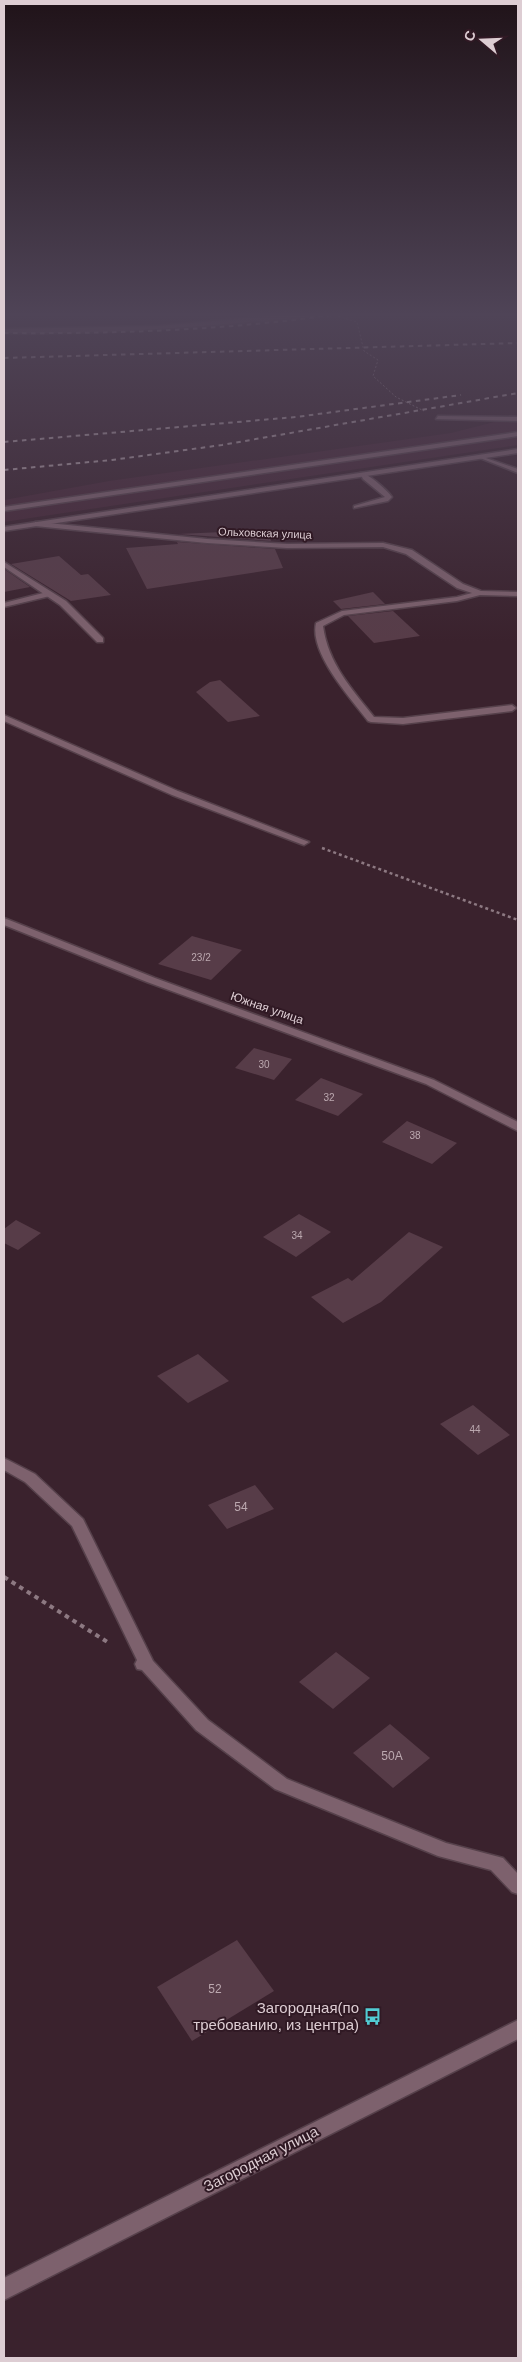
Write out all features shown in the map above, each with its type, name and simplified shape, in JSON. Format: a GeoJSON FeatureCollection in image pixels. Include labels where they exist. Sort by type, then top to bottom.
{"type":"FeatureCollection","features":[{"type":"Feature","properties":{"kind":"street"},"geometry":{"type":"LineString","coordinates":[[4,509],[518,434]]}},
{"type":"Feature","properties":{"kind":"street"},"geometry":{"type":"LineString","coordinates":[[4,529],[518,451]]}},
{"type":"Feature","properties":{"kind":"street"},"geometry":{"type":"LineString","coordinates":[[482,457],[518,471]]}},
{"type":"Feature","properties":{"kind":"street"},"geometry":{"type":"LineString","coordinates":[[356,507],[386,500],[389,497],[383,488],[367,480],[362,474]]}},
{"type":"Feature","properties":{"kind":"street","name":"Ольховская улица"},"geometry":{"type":"LineString","coordinates":[[38,524],[226,543],[287,546],[383,545],[409,552],[460,586],[480,594]]}},
{"type":"Feature","properties":{"kind":"street"},"geometry":{"type":"LineString","coordinates":[[4,564],[63,603],[100,640]]}},
{"type":"Feature","properties":{"kind":"street"},"geometry":{"type":"LineString","coordinates":[[4,605],[47,594]]}},
{"type":"Feature","properties":{"kind":"street","name":"Ольховская улица"},"geometry":{"type":"LineString","coordinates":[[515,707],[404,721],[371,719],[342,682],[320,643],[319,625],[342,613],[457,599],[480,594],[518,594]]}},
{"type":"Feature","properties":{"kind":"street"},"geometry":{"type":"LineString","coordinates":[[4,718],[175,792],[304,842]]}},
{"type":"Feature","properties":{"kind":"street","name":"Южная улица"},"geometry":{"type":"LineString","coordinates":[[4,921],[151,980],[430,1082],[518,1127]]}},
{"type":"Feature","properties":{"kind":"street"},"geometry":{"type":"LineString","coordinates":[[4,1463],[30,1478],[78,1523],[145,1664],[202,1725],[281,1784],[444,1850],[497,1864],[518,1886]]}},
{"type":"Feature","properties":{"kind":"street","name":"Загородная улица"},"geometry":{"type":"LineString","coordinates":[[4,2289],[518,2029]]}},
{"type":"Feature","properties":{"kind":"path"},"geometry":{"type":"LineString","coordinates":[[304,842],[518,920]]}},
{"type":"Feature","properties":{"kind":"path"},"geometry":{"type":"LineString","coordinates":[[4,1576],[145,1664]]}},
{"type":"Feature","properties":{"kind":"shaded area"},"geometry":{"type":"Polygon","coordinates":[[[493,422],[518,422],[518,445],[4,522],[4,500],[109,481],[451,433],[493,422]]]}},
{"type":"Feature","properties":{"kind":"building"},"geometry":{"type":"Polygon","coordinates":[[[266,530],[271,541],[178,534],[266,530]]]}},
{"type":"Feature","properties":{"kind":"building"},"geometry":{"type":"Polygon","coordinates":[[[177,542],[275,549],[283,568],[147,589],[126,548],[178,544],[177,542]]]}},
{"type":"Feature","properties":{"kind":"building"},"geometry":{"type":"Polygon","coordinates":[[[59,556],[81,575],[88,574],[111,595],[71,601],[11,564],[59,556]]]}},
{"type":"Feature","properties":{"kind":"building"},"geometry":{"type":"Polygon","coordinates":[[[4,569],[30,587],[4,592],[4,569]]]}},
{"type":"Feature","properties":{"kind":"building"},"geometry":{"type":"Polygon","coordinates":[[[373,592],[385,604],[341,609],[333,601],[373,592]]]}},
{"type":"Feature","properties":{"kind":"building"},"geometry":{"type":"Polygon","coordinates":[[[393,611],[420,636],[374,643],[348,616],[393,611]]]}},
{"type":"Feature","properties":{"kind":"building"},"geometry":{"type":"Polygon","coordinates":[[[220,680],[260,716],[228,722],[196,692],[210,682],[220,680]]]}},
{"type":"Feature","properties":{"kind":"building"},"geometry":{"type":"Polygon","coordinates":[[[192,936],[242,950],[211,980],[158,964],[192,936]]]}},
{"type":"Feature","properties":{"kind":"building"},"geometry":{"type":"Polygon","coordinates":[[[254,1048],[292,1059],[274,1080],[235,1068],[254,1048]]]}},
{"type":"Feature","properties":{"kind":"building"},"geometry":{"type":"Polygon","coordinates":[[[321,1078],[363,1094],[338,1116],[295,1100],[321,1078]]]}},
{"type":"Feature","properties":{"kind":"building"},"geometry":{"type":"Polygon","coordinates":[[[407,1121],[457,1143],[432,1164],[382,1142],[407,1121]]]}},
{"type":"Feature","properties":{"kind":"building"},"geometry":{"type":"Polygon","coordinates":[[[299,1214],[331,1232],[296,1257],[263,1237],[299,1214]]]}},
{"type":"Feature","properties":{"kind":"building"},"geometry":{"type":"Polygon","coordinates":[[[16,1220],[41,1233],[18,1250],[4,1243],[4,1229],[16,1220]]]}},
{"type":"Feature","properties":{"kind":"building"},"geometry":{"type":"Polygon","coordinates":[[[409,1232],[443,1247],[381,1302],[343,1323],[311,1297],[348,1278],[352,1281],[409,1232]]]}},
{"type":"Feature","properties":{"kind":"building"},"geometry":{"type":"Polygon","coordinates":[[[198,1354],[229,1381],[188,1403],[157,1376],[198,1354]]]}},
{"type":"Feature","properties":{"kind":"building"},"geometry":{"type":"Polygon","coordinates":[[[473,1405],[510,1435],[478,1455],[440,1424],[473,1405]]]}},
{"type":"Feature","properties":{"kind":"building"},"geometry":{"type":"Polygon","coordinates":[[[255,1485],[274,1509],[227,1529],[208,1505],[255,1485]]]}},
{"type":"Feature","properties":{"kind":"building"},"geometry":{"type":"Polygon","coordinates":[[[336,1652],[370,1678],[333,1709],[299,1682],[336,1652]]]}},
{"type":"Feature","properties":{"kind":"building"},"geometry":{"type":"Polygon","coordinates":[[[390,1724],[430,1758],[393,1788],[353,1753],[390,1724]]]}},
{"type":"Feature","properties":{"kind":"building"},"geometry":{"type":"Polygon","coordinates":[[[237,1940],[274,1991],[192,2041],[157,1987],[237,1940]]]}},
{"type":"Feature","properties":{"kind":"railway"},"geometry":{"type":"LineString","coordinates":[[4,442],[235,422]]}},
{"type":"Feature","properties":{"kind":"railway"},"geometry":{"type":"LineString","coordinates":[[4,470],[112,460],[222,445],[352,422]]}},
{"type":"Feature","properties":{"kind":"place","name":"Загородная(по требованию, из центра)"},"geometry":{"type":"Point","coordinates":[373,2017]}}]}
